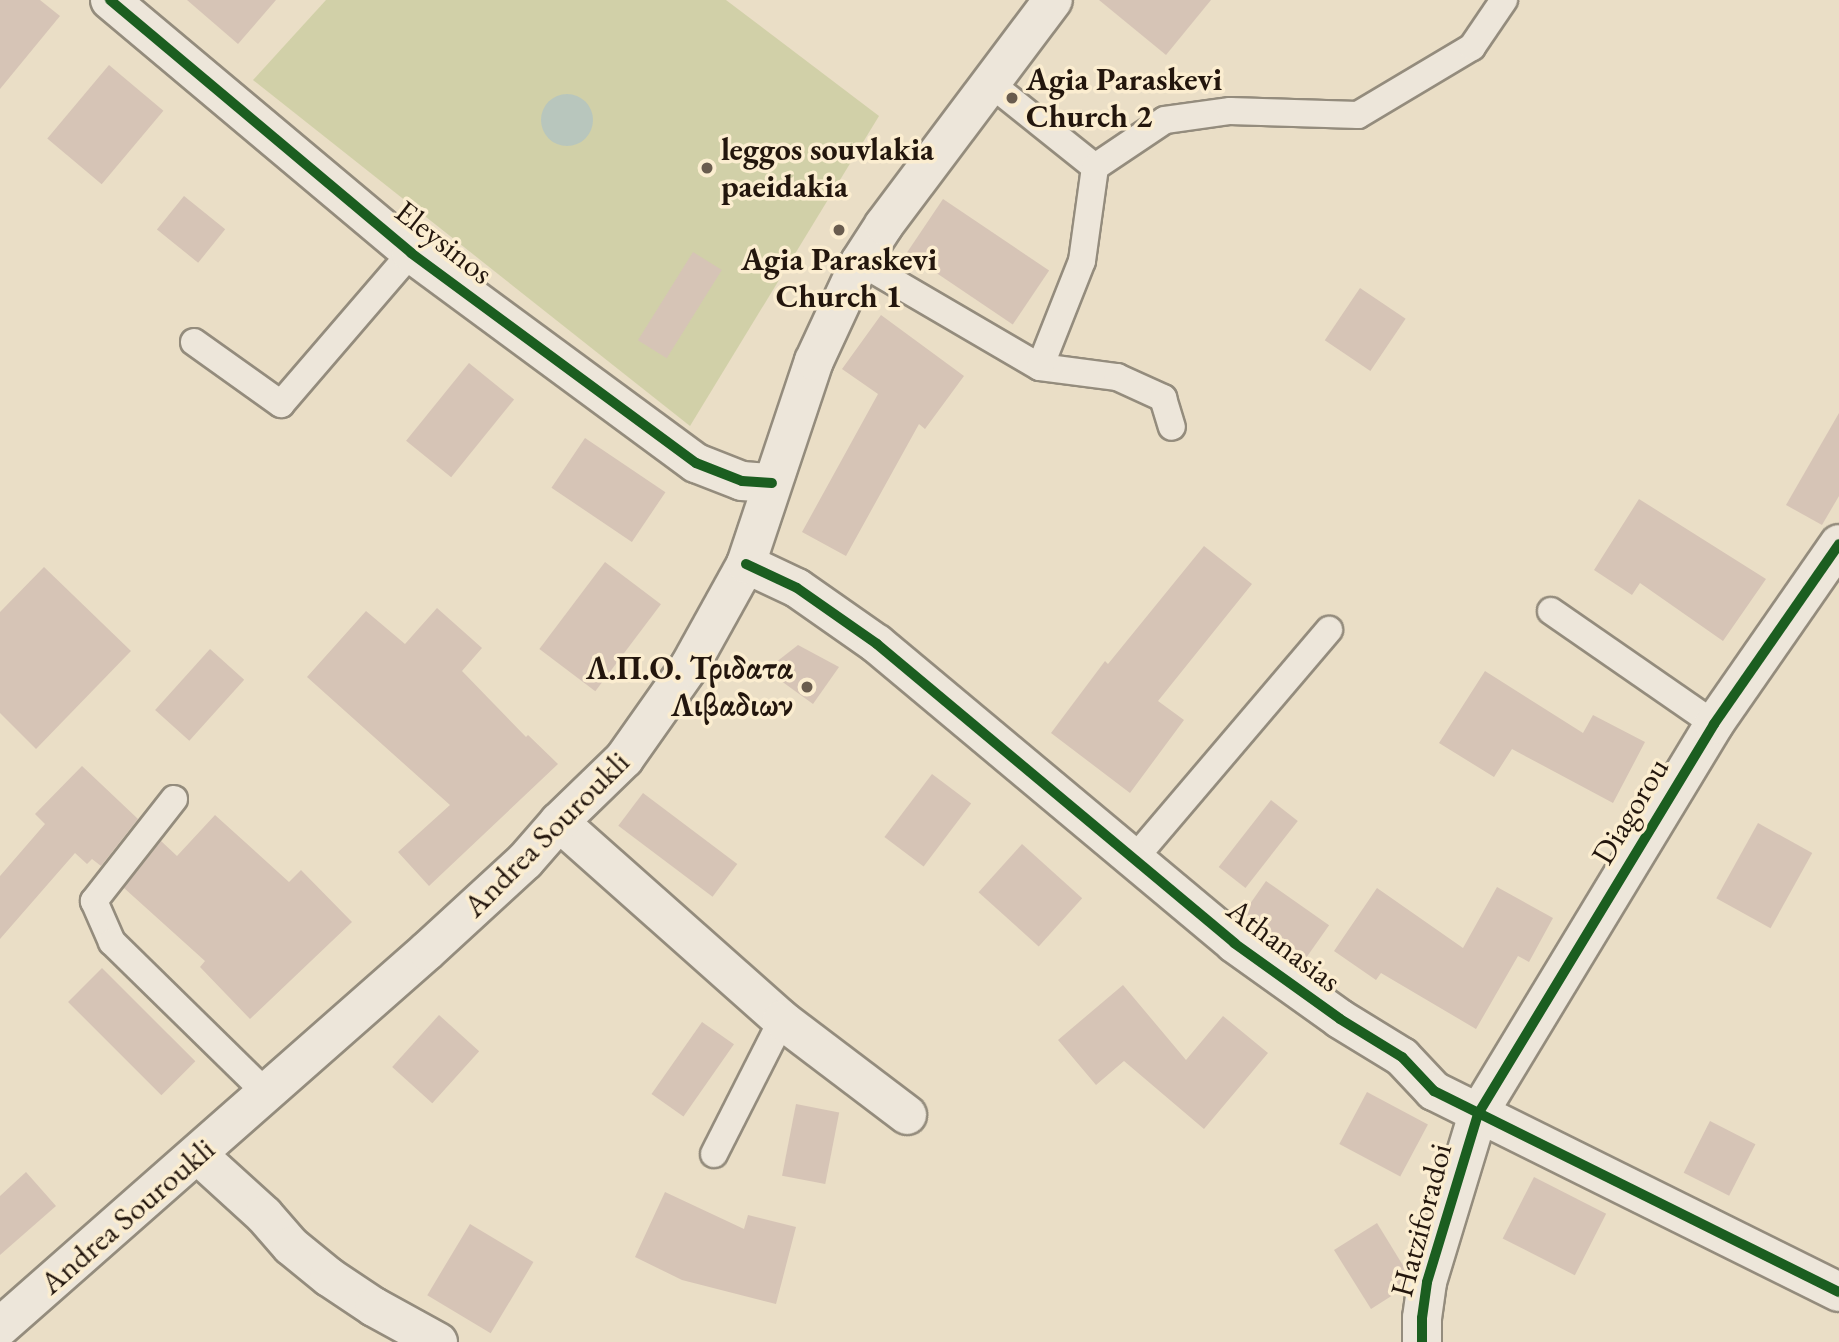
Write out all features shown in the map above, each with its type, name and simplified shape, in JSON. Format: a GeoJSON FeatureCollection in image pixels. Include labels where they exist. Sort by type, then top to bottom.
{"type":"FeatureCollection","features":[{"type":"Feature","properties":{"kind":"street","name":"Andrea Souroukli"},"geometry":{"type":"LineString","coordinates":[[0,1326],[267,1094],[525,861],[559,822],[624,759],[689,667],[746,564],[814,361],[860,262],[1053,0]]}},
{"type":"Feature","properties":{"kind":"street","name":"Eleysinos"},"geometry":{"type":"LineString","coordinates":[[112,1],[411,253],[696,463],[742,481],[772,483]]}},
{"type":"Feature","properties":{"kind":"street","name":"Diagorou"},"geometry":{"type":"LineString","coordinates":[[1478,1114],[1714,724],[1839,544]]}},
{"type":"Feature","properties":{"kind":"street","name":"Athanasias"},"geometry":{"type":"LineString","coordinates":[[746,564],[797,588],[877,644],[1273,972],[1402,1057],[1434,1091],[1839,1292]]}},
{"type":"Feature","properties":{"kind":"street"},"geometry":{"type":"LineString","coordinates":[[559,822],[782,1020],[907,1115]]}},
{"type":"Feature","properties":{"kind":"street","name":"Hatziforadoi"},"geometry":{"type":"LineString","coordinates":[[1422,1342],[1427,1282],[1478,1114]]}},
{"type":"Feature","properties":{"kind":"street"},"geometry":{"type":"LineString","coordinates":[[198,1155],[264,1215],[291,1246],[329,1277],[374,1307],[438,1342]]}},
{"type":"Feature","properties":{"kind":"lane"},"geometry":{"type":"LineString","coordinates":[[1040,367],[1082,261],[1095,167],[1165,120],[1230,111],[1358,115],[1472,47],[1504,0]]}},
{"type":"Feature","properties":{"kind":"lane"},"geometry":{"type":"LineString","coordinates":[[990,83],[1095,167]]}},
{"type":"Feature","properties":{"kind":"lane"},"geometry":{"type":"LineString","coordinates":[[194,342],[281,404],[411,253]]}},
{"type":"Feature","properties":{"kind":"lane"},"geometry":{"type":"LineString","coordinates":[[860,262],[1040,367],[1116,377],[1163,398],[1172,427]]}},
{"type":"Feature","properties":{"kind":"lane"},"geometry":{"type":"LineString","coordinates":[[1551,611],[1714,724]]}},
{"type":"Feature","properties":{"kind":"lane"},"geometry":{"type":"LineString","coordinates":[[1134,859],[1329,630]]}},
{"type":"Feature","properties":{"kind":"lane"},"geometry":{"type":"LineString","coordinates":[[174,799],[94,901],[112,942],[267,1094]]}},
{"type":"Feature","properties":{"kind":"lane"},"geometry":{"type":"LineString","coordinates":[[714,1154],[782,1020]]}},
{"type":"Feature","properties":{"kind":"green space"},"geometry":{"type":"Polygon","coordinates":[[[326,0],[726,0],[879,116],[690,426],[253,80],[326,0]]]}},
{"type":"Feature","properties":{"kind":"shaded area"},"geometry":{"type":"Polygon","coordinates":[[[567,94],[577,96],[585,102],[591,110],[591,130],[585,138],[577,144],[567,146],[557,144],[549,138],[543,130],[541,120],[543,110],[549,102],[557,96],[567,94]]]}},
{"type":"Feature","properties":{"kind":"building"},"geometry":{"type":"Polygon","coordinates":[[[0,0],[40,0],[60,16],[0,89],[0,0]]]}},
{"type":"Feature","properties":{"kind":"building"},"geometry":{"type":"Polygon","coordinates":[[[187,0],[276,0],[238,44],[187,0]]]}},
{"type":"Feature","properties":{"kind":"building"},"geometry":{"type":"Polygon","coordinates":[[[1099,0],[1211,0],[1166,55],[1099,0]]]}},
{"type":"Feature","properties":{"kind":"building"},"geometry":{"type":"Polygon","coordinates":[[[109,65],[163,111],[102,184],[47,139],[109,65]]]}},
{"type":"Feature","properties":{"kind":"building"},"geometry":{"type":"Polygon","coordinates":[[[184,196],[225,229],[198,263],[157,229],[184,196]]]}},
{"type":"Feature","properties":{"kind":"building"},"geometry":{"type":"Polygon","coordinates":[[[943,199],[1049,271],[1013,324],[907,253],[943,199]]]}},
{"type":"Feature","properties":{"kind":"building"},"geometry":{"type":"Polygon","coordinates":[[[693,252],[722,270],[667,358],[638,340],[693,252]]]}},
{"type":"Feature","properties":{"kind":"building"},"geometry":{"type":"Polygon","coordinates":[[[1360,288],[1406,319],[1370,371],[1325,340],[1360,288]]]}},
{"type":"Feature","properties":{"kind":"building"},"geometry":{"type":"Polygon","coordinates":[[[881,315],[964,376],[925,429],[919,424],[846,556],[802,532],[878,394],[842,369],[881,315]]]}},
{"type":"Feature","properties":{"kind":"building"},"geometry":{"type":"Polygon","coordinates":[[[469,363],[514,400],[451,477],[406,441],[469,363]]]}},
{"type":"Feature","properties":{"kind":"building"},"geometry":{"type":"Polygon","coordinates":[[[1839,413],[1839,496],[1822,525],[1786,505],[1839,413]]]}},
{"type":"Feature","properties":{"kind":"building"},"geometry":{"type":"Polygon","coordinates":[[[585,438],[665,492],[632,542],[551,488],[585,438]]]}},
{"type":"Feature","properties":{"kind":"building"},"geometry":{"type":"Polygon","coordinates":[[[1639,499],[1766,579],[1723,641],[1640,583],[1632,595],[1594,570],[1639,499]]]}},
{"type":"Feature","properties":{"kind":"building"},"geometry":{"type":"Polygon","coordinates":[[[1204,546],[1252,584],[1158,701],[1184,720],[1130,793],[1051,733],[1105,661],[1108,664],[1204,546]]]}},
{"type":"Feature","properties":{"kind":"building"},"geometry":{"type":"Polygon","coordinates":[[[605,562],[661,604],[595,691],[539,649],[605,562]]]}},
{"type":"Feature","properties":{"kind":"building"},"geometry":{"type":"Polygon","coordinates":[[[44,567],[131,651],[36,749],[0,713],[0,612],[44,567]]]}},
{"type":"Feature","properties":{"kind":"building"},"geometry":{"type":"Polygon","coordinates":[[[437,608],[482,648],[462,671],[526,737],[528,735],[558,764],[429,886],[398,852],[450,805],[307,677],[366,611],[405,644],[437,608]]]}},
{"type":"Feature","properties":{"kind":"building","name":"Λ.Π.Ο. Τριδατα Λιβαδιων"},"geometry":{"type":"Polygon","coordinates":[[[798,645],[839,667],[813,704],[766,670],[798,645]]]}},
{"type":"Feature","properties":{"kind":"building"},"geometry":{"type":"Polygon","coordinates":[[[210,649],[244,680],[189,741],[155,710],[210,649]]]}},
{"type":"Feature","properties":{"kind":"building"},"geometry":{"type":"Polygon","coordinates":[[[1485,671],[1583,733],[1593,715],[1645,742],[1613,803],[1512,749],[1494,777],[1439,743],[1485,671]]]}},
{"type":"Feature","properties":{"kind":"building"},"geometry":{"type":"Polygon","coordinates":[[[82,766],[138,819],[101,866],[92,859],[87,864],[75,853],[0,939],[0,876],[45,824],[35,814],[82,766]]]}},
{"type":"Feature","properties":{"kind":"building"},"geometry":{"type":"Polygon","coordinates":[[[932,774],[971,803],[924,867],[884,837],[932,774]]]}},
{"type":"Feature","properties":{"kind":"building"},"geometry":{"type":"Polygon","coordinates":[[[643,793],[737,864],[713,897],[618,826],[643,793]]]}},
{"type":"Feature","properties":{"kind":"building"},"geometry":{"type":"Polygon","coordinates":[[[1271,800],[1298,821],[1245,888],[1219,867],[1271,800]]]}},
{"type":"Feature","properties":{"kind":"building"},"geometry":{"type":"Polygon","coordinates":[[[215,815],[289,882],[301,870],[352,922],[250,1019],[200,967],[205,961],[124,888],[161,841],[177,856],[215,815]]]}},
{"type":"Feature","properties":{"kind":"building"},"geometry":{"type":"Polygon","coordinates":[[[1758,823],[1812,853],[1771,928],[1716,898],[1758,823]]]}},
{"type":"Feature","properties":{"kind":"building"},"geometry":{"type":"Polygon","coordinates":[[[1022,844],[1082,898],[1039,947],[979,892],[1022,844]]]}},
{"type":"Feature","properties":{"kind":"building"},"geometry":{"type":"Polygon","coordinates":[[[1266,881],[1329,925],[1307,957],[1244,913],[1266,881]]]}},
{"type":"Feature","properties":{"kind":"building"},"geometry":{"type":"Polygon","coordinates":[[[1497,887],[1553,918],[1529,962],[1518,956],[1476,1029],[1381,973],[1376,980],[1334,951],[1377,888],[1463,948],[1497,887]]]}},
{"type":"Feature","properties":{"kind":"building"},"geometry":{"type":"Polygon","coordinates":[[[102,968],[195,1061],[161,1095],[68,1002],[102,968]]]}},
{"type":"Feature","properties":{"kind":"building"},"geometry":{"type":"Polygon","coordinates":[[[1123,985],[1186,1060],[1223,1016],[1268,1053],[1204,1129],[1124,1061],[1096,1085],[1058,1040],[1123,985]]]}},
{"type":"Feature","properties":{"kind":"building"},"geometry":{"type":"Polygon","coordinates":[[[439,1015],[479,1051],[432,1103],[392,1067],[439,1015]]]}},
{"type":"Feature","properties":{"kind":"building"},"geometry":{"type":"Polygon","coordinates":[[[702,1022],[734,1044],[683,1116],[652,1094],[702,1022]]]}},
{"type":"Feature","properties":{"kind":"building"},"geometry":{"type":"Polygon","coordinates":[[[1367,1092],[1428,1124],[1400,1176],[1339,1144],[1367,1092]]]}},
{"type":"Feature","properties":{"kind":"building"},"geometry":{"type":"Polygon","coordinates":[[[796,1104],[839,1112],[825,1184],[782,1176],[796,1104]]]}},
{"type":"Feature","properties":{"kind":"building"},"geometry":{"type":"Polygon","coordinates":[[[1710,1121],[1755,1144],[1729,1196],[1684,1173],[1710,1121]]]}},
{"type":"Feature","properties":{"kind":"building"},"geometry":{"type":"Polygon","coordinates":[[[26,1172],[56,1206],[0,1255],[0,1196],[26,1172]]]}},
{"type":"Feature","properties":{"kind":"building"},"geometry":{"type":"Polygon","coordinates":[[[1534,1177],[1606,1214],[1575,1275],[1503,1238],[1534,1177]]]}},
{"type":"Feature","properties":{"kind":"building"},"geometry":{"type":"Polygon","coordinates":[[[665,1192],[744,1229],[748,1215],[796,1227],[776,1304],[682,1280],[635,1257],[665,1192]]]}},
{"type":"Feature","properties":{"kind":"building"},"geometry":{"type":"Polygon","coordinates":[[[1377,1223],[1407,1272],[1404,1288],[1371,1309],[1334,1250],[1377,1223]]]}},
{"type":"Feature","properties":{"kind":"building"},"geometry":{"type":"Polygon","coordinates":[[[470,1224],[533,1262],[491,1333],[427,1295],[470,1224]]]}},
{"type":"Feature","properties":{"kind":"cycle path"},"geometry":{"type":"LineString","coordinates":[[110,0],[411,253],[696,463],[742,481],[772,483]]}},
{"type":"Feature","properties":{"kind":"cycle path"},"geometry":{"type":"LineString","coordinates":[[1422,1342],[1427,1282],[1478,1114],[1714,724],[1839,544]]}},
{"type":"Feature","properties":{"kind":"cycle path"},"geometry":{"type":"LineString","coordinates":[[746,564],[797,588],[877,644],[1234,943],[1340,1019],[1402,1057],[1434,1091],[1839,1292]]}},
{"type":"Feature","properties":{"kind":"place","name":"Agia Paraskevi Church 2"},"geometry":{"type":"Point","coordinates":[1012,98]}},
{"type":"Feature","properties":{"kind":"place","name":"leggos souvlakia paeidakia"},"geometry":{"type":"Point","coordinates":[707,168]}},
{"type":"Feature","properties":{"kind":"place","name":"Agia Paraskevi Church 1"},"geometry":{"type":"Point","coordinates":[839,230]}},
{"type":"Feature","properties":{"kind":"place","name":"Λ.Π.Ο. Τριδατα Λιβαδιων"},"geometry":{"type":"Point","coordinates":[807,687]}}]}
